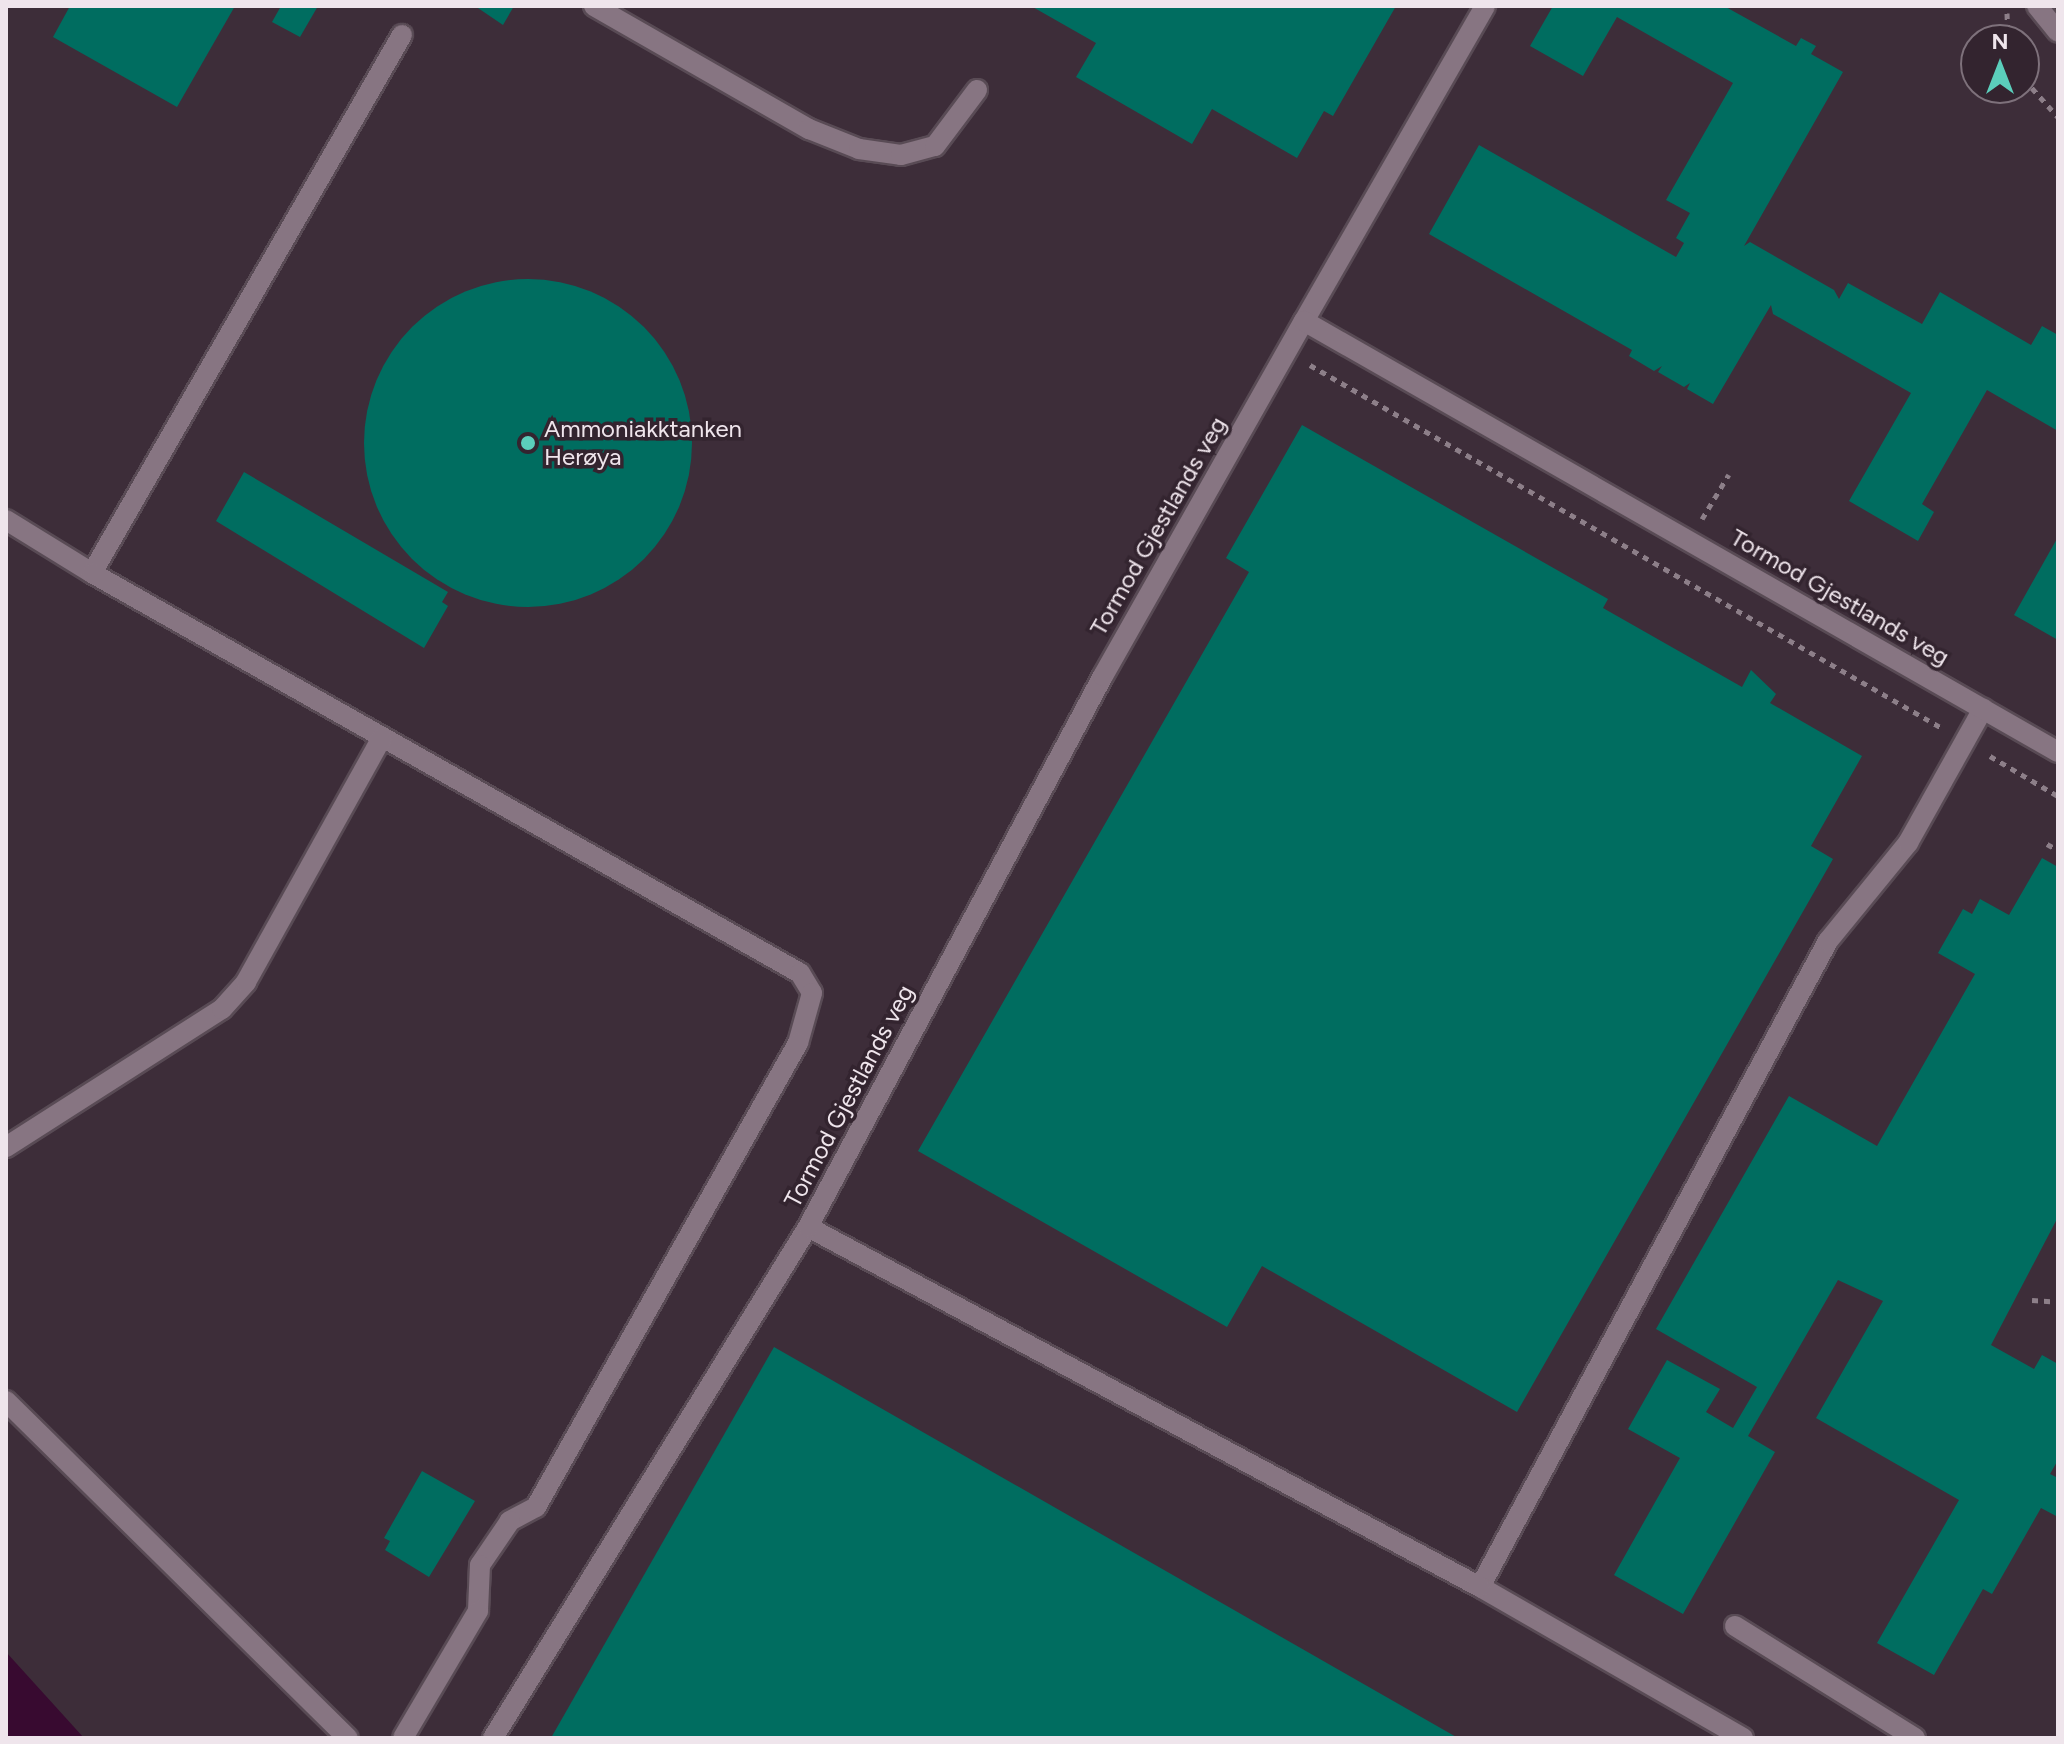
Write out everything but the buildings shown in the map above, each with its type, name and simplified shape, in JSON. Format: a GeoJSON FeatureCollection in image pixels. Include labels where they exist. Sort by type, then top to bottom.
{"type":"FeatureCollection","features":[{"type":"Feature","properties":{"kind":"street"},"geometry":{"type":"LineString","coordinates":[[594,6],[809,129],[859,149],[901,155],[935,146],[977,90]]}},
{"type":"Feature","properties":{"kind":"street","name":"Tormod Gjestlands veg"},"geometry":{"type":"LineString","coordinates":[[1485,6],[1103,676],[808,1227],[1480,1587],[1743,1738]]}},
{"type":"Feature","properties":{"kind":"street"},"geometry":{"type":"LineString","coordinates":[[2037,6],[2058,32]]}},
{"type":"Feature","properties":{"kind":"street"},"geometry":{"type":"LineString","coordinates":[[92,573],[402,35]]}},
{"type":"Feature","properties":{"kind":"street","name":"Tormod Gjestlands veg"},"geometry":{"type":"LineString","coordinates":[[1304,321],[2058,752]]}},
{"type":"Feature","properties":{"kind":"street"},"geometry":{"type":"LineString","coordinates":[[6,520],[92,573],[800,973],[812,993],[798,1043],[536,1507],[510,1521],[480,1565],[478,1611],[403,1738]]}},
{"type":"Feature","properties":{"kind":"street"},"geometry":{"type":"LineString","coordinates":[[1480,1587],[1828,941],[1908,843],[1983,709]]}},
{"type":"Feature","properties":{"kind":"street"},"geometry":{"type":"LineString","coordinates":[[6,1147],[222,1009],[246,982],[382,738]]}},
{"type":"Feature","properties":{"kind":"street"},"geometry":{"type":"LineString","coordinates":[[493,1738],[808,1227]]}},
{"type":"Feature","properties":{"kind":"street"},"geometry":{"type":"LineString","coordinates":[[6,1401],[348,1738]]}},
{"type":"Feature","properties":{"kind":"street"},"geometry":{"type":"LineString","coordinates":[[1735,1626],[1915,1738]]}},
{"type":"Feature","properties":{"kind":"path"},"geometry":{"type":"LineString","coordinates":[[2040,97],[2058,117]]}},
{"type":"Feature","properties":{"kind":"path"},"geometry":{"type":"LineString","coordinates":[[1286,351],[2058,796]]}},
{"type":"Feature","properties":{"kind":"path"},"geometry":{"type":"LineString","coordinates":[[2047,844],[2058,850]]}},
{"type":"Feature","properties":{"kind":"path"},"geometry":{"type":"LineString","coordinates":[[2032,1300],[2058,1302]]}},
{"type":"Feature","properties":{"kind":"shaded area"},"geometry":{"type":"Polygon","coordinates":[[[6,1652],[84,1738],[6,1738],[6,1652]]]}},
{"type":"Feature","properties":{"kind":"place","name":"Ammoniakktanken Herøya"},"geometry":{"type":"Point","coordinates":[528,443]}}]}
